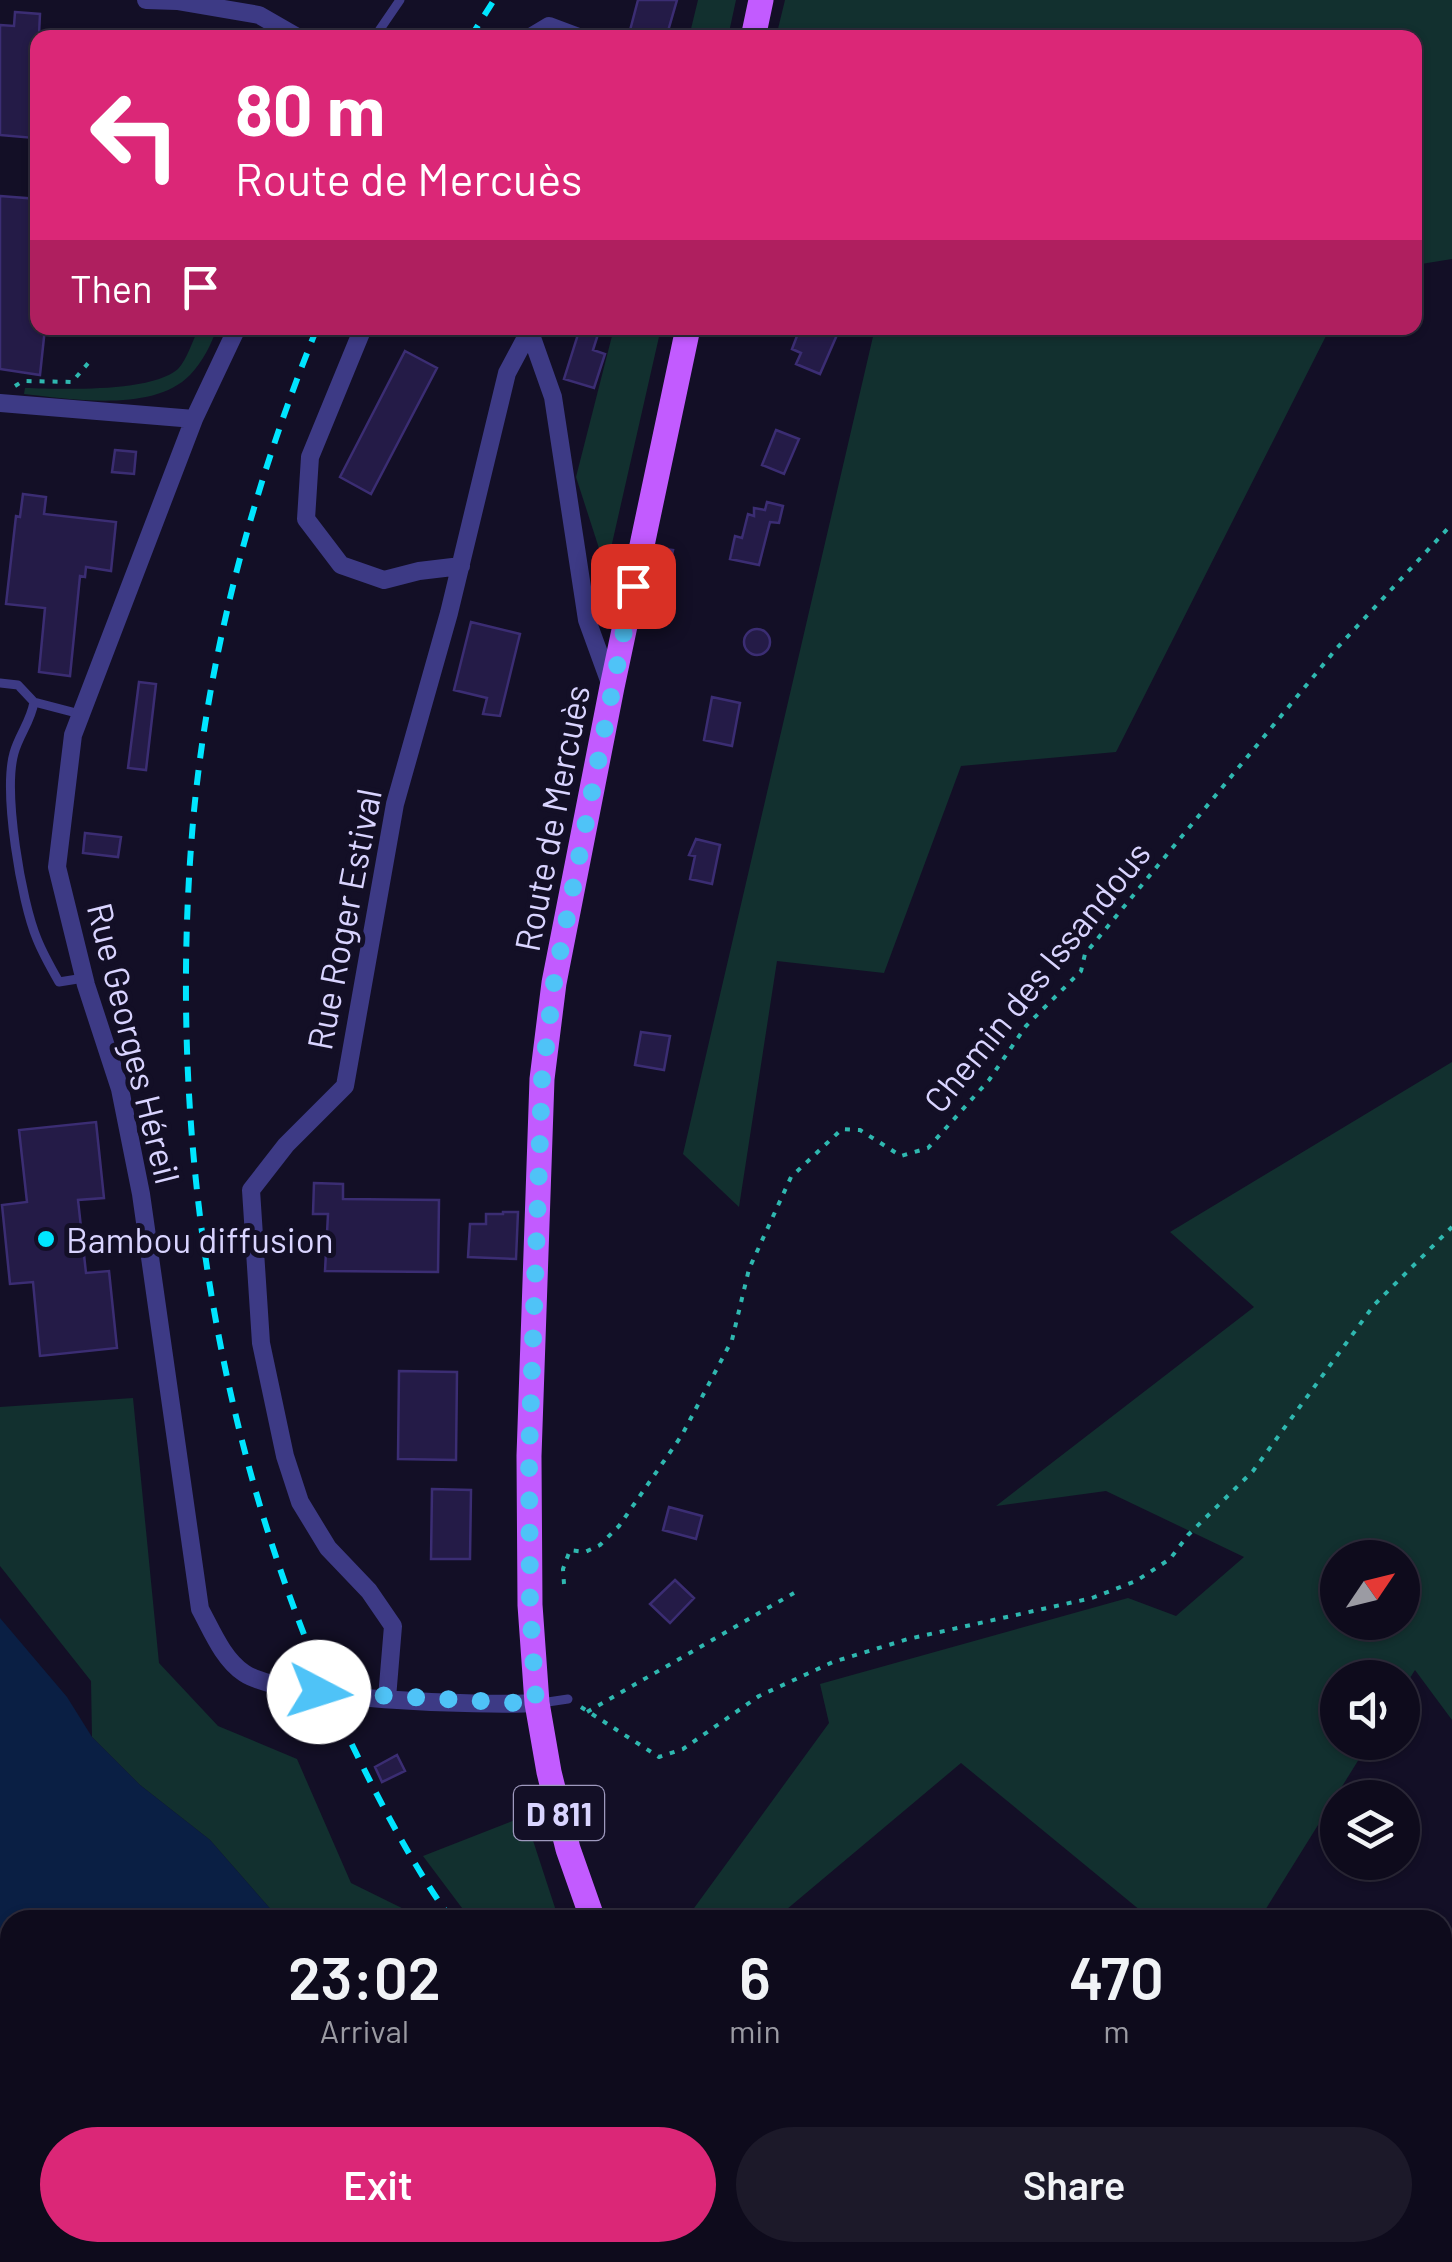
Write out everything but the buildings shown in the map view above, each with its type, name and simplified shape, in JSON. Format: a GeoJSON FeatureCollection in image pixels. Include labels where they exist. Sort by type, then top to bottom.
{"type":"FeatureCollection","features":[{"type":"Feature","properties":{"kind":"main road"},"geometry":{"type":"LineString","coordinates":[[755,30],[762,0]]}},
{"type":"Feature","properties":{"kind":"main road","name":"Route de Mercuès"},"geometry":{"type":"LineString","coordinates":[[589,1910],[568,1849],[548,1772],[536,1704],[530,1605],[529,1456],[542,1079],[554,983],[687,335]]}},
{"type":"Feature","properties":{"kind":"street"},"geometry":{"type":"LineString","coordinates":[[146,0],[259,15],[286,30]]}},
{"type":"Feature","properties":{"kind":"street","name":"Rue Georges Héreil"},"geometry":{"type":"LineString","coordinates":[[234,335],[194,420],[73,735],[57,866],[84,978],[120,1088],[141,1194],[200,1610],[220,1646],[245,1674],[282,1688],[387,1698],[536,1704]]}},
{"type":"Feature","properties":{"kind":"street"},"geometry":{"type":"LineString","coordinates":[[360,335],[310,456],[306,519],[340,565],[384,580],[461,566]]}},
{"type":"Feature","properties":{"kind":"street","name":"Rue Roger Estival"},"geometry":{"type":"LineString","coordinates":[[387,1698],[393,1626],[370,1591],[328,1548],[300,1502],[285,1456],[261,1343],[251,1190],[286,1145],[345,1086],[395,804],[461,566],[506,372],[527,335]]}},
{"type":"Feature","properties":{"kind":"street"},"geometry":{"type":"LineString","coordinates":[[532,335],[553,397],[587,620],[612,687]]}},
{"type":"Feature","properties":{"kind":"street"},"geometry":{"type":"LineString","coordinates":[[2,403],[194,420]]}},
{"type":"Feature","properties":{"kind":"lane"},"geometry":{"type":"LineString","coordinates":[[379,30],[400,0]]}},
{"type":"Feature","properties":{"kind":"lane"},"geometry":{"type":"LineString","coordinates":[[0,683],[18,685],[34,702],[80,714]]}},
{"type":"Feature","properties":{"kind":"lane"},"geometry":{"type":"LineString","coordinates":[[34,702],[32,718],[14,754],[12,833],[36,937],[58,982],[84,978]]}},
{"type":"Feature","properties":{"kind":"lane"},"geometry":{"type":"LineString","coordinates":[[536,1704],[568,1699]]}},
{"type":"Feature","properties":{"kind":"path"},"geometry":{"type":"LineString","coordinates":[[2,403],[22,381],[72,382],[90,361]]}},
{"type":"Feature","properties":{"kind":"path","name":"Chemin des Issandous"},"geometry":{"type":"LineString","coordinates":[[564,1584],[565,1557],[570,1550],[584,1552],[610,1536],[682,1435],[732,1340],[748,1269],[791,1177],[842,1129],[860,1130],[901,1156],[928,1148],[989,1080],[1026,1026],[1080,971],[1085,954],[1337,648],[1452,524]]}},
{"type":"Feature","properties":{"kind":"path"},"geometry":{"type":"LineString","coordinates":[[568,1699],[659,1757],[683,1749],[758,1696],[833,1662],[908,1639],[1092,1598],[1136,1581],[1170,1559],[1188,1535],[1253,1471],[1374,1305],[1452,1227]]}},
{"type":"Feature","properties":{"kind":"path"},"geometry":{"type":"LineString","coordinates":[[587,1712],[794,1593]]}},
{"type":"Feature","properties":{"kind":"green space"},"geometry":{"type":"Polygon","coordinates":[[[698,0],[736,0],[730,30],[691,30],[698,0]]]}},
{"type":"Feature","properties":{"kind":"green space"},"geometry":{"type":"Polygon","coordinates":[[[785,0],[1452,0],[1452,259],[1422,264],[1422,30],[778,30],[785,0]]]}},
{"type":"Feature","properties":{"kind":"green space"},"geometry":{"type":"Polygon","coordinates":[[[196,335],[214,335],[190,375],[155,395],[111,401],[24,394],[25,388],[104,388],[147,382],[178,369],[196,335]]]}},
{"type":"Feature","properties":{"kind":"green space"},"geometry":{"type":"Polygon","coordinates":[[[612,335],[659,335],[606,570],[576,477],[612,335]]]}},
{"type":"Feature","properties":{"kind":"green space"},"geometry":{"type":"Polygon","coordinates":[[[873,335],[1326,335],[1116,752],[961,766],[884,973],[777,961],[739,1207],[683,1154],[873,335]]]}},
{"type":"Feature","properties":{"kind":"green space"},"geometry":{"type":"Polygon","coordinates":[[[1452,1062],[1452,1720],[1420,1677],[1420,1660],[1320,1660],[1320,1760],[1358,1760],[1346,1780],[1320,1780],[1320,1822],[1265,1910],[1140,1910],[961,1763],[786,1910],[693,1910],[829,1723],[820,1684],[1128,1598],[1176,1616],[1244,1557],[1106,1491],[996,1506],[1254,1307],[1170,1232],[1452,1062]]]}},
{"type":"Feature","properties":{"kind":"green space"},"geometry":{"type":"Polygon","coordinates":[[[133,1398],[159,1663],[218,1726],[297,1759],[351,1883],[406,1910],[271,1910],[210,1840],[140,1785],[92,1737],[91,1681],[0,1566],[0,1407],[133,1398]]]}},
{"type":"Feature","properties":{"kind":"green space"},"geometry":{"type":"Polygon","coordinates":[[[525,1816],[556,1910],[464,1910],[423,1856],[525,1816]]]}},
{"type":"Feature","properties":{"kind":"water"},"geometry":{"type":"Polygon","coordinates":[[[0,1618],[67,1697],[92,1737],[140,1785],[210,1840],[271,1910],[0,1910],[0,1618]]]}},
{"type":"Feature","properties":{"kind":"railway"},"geometry":{"type":"LineString","coordinates":[[475,30],[494,0]]}},
{"type":"Feature","properties":{"kind":"railway"},"geometry":{"type":"LineString","coordinates":[[314,335],[274,445],[238,565],[201,749],[187,933],[187,1056],[196,1180],[213,1302],[238,1423],[271,1542],[313,1658],[364,1769],[445,1910]]}},
{"type":"Feature","properties":{"kind":"place","name":"Bambou diffusion"},"geometry":{"type":"Point","coordinates":[46,1239]}},
{"type":"Feature","properties":{"kind":"route"},"geometry":{"type":"LineString","coordinates":[[319,1692],[536,1704],[530,1605],[529,1456],[542,1079],[554,983],[633,586]]}}]}
